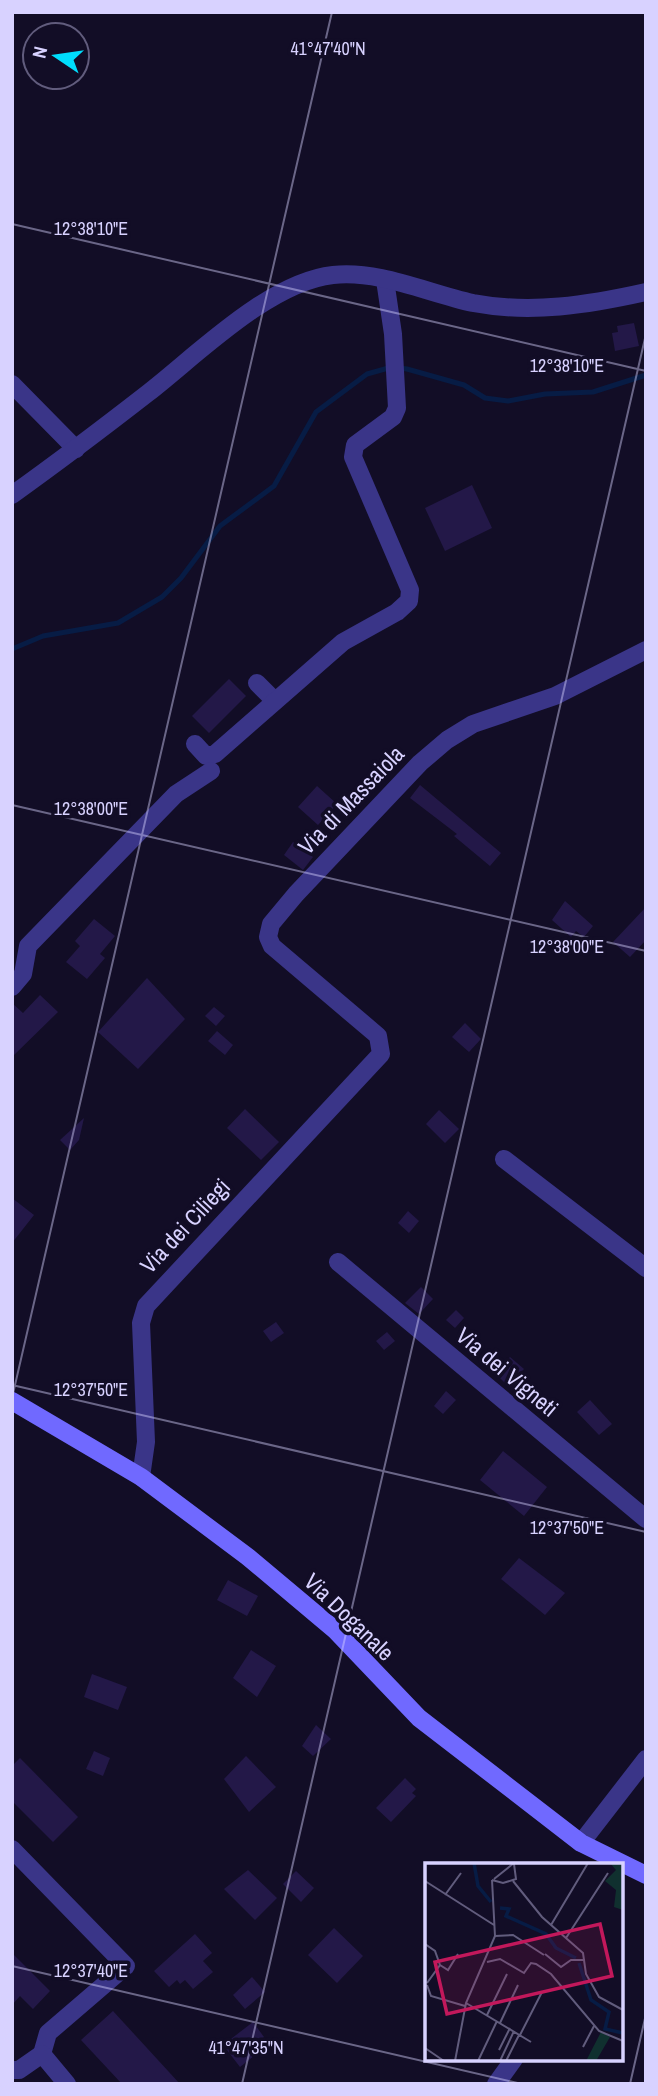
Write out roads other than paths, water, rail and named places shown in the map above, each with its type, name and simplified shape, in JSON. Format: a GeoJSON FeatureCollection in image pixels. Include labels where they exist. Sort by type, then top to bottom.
{"type":"FeatureCollection","features":[{"type":"Feature","properties":{"kind":"main road","name":"Via Doganale"},"geometry":{"type":"LineString","coordinates":[[12,1401],[141,1477],[248,1557],[324,1620],[419,1718],[610,1863]]}},
{"type":"Feature","properties":{"kind":"main road","name":"Via Doganale"},"geometry":{"type":"LineString","coordinates":[[623,1867],[646,1875]]}},
{"type":"Feature","properties":{"kind":"street"},"geometry":{"type":"LineString","coordinates":[[12,495],[76,449],[234,322],[301,284],[347,274],[505,307],[577,306],[646,292]]}},
{"type":"Feature","properties":{"kind":"street"},"geometry":{"type":"LineString","coordinates":[[195,744],[206,756],[215,754],[343,642],[397,612],[409,601],[410,590],[353,457],[355,445],[395,415],[398,394],[385,280]]}},
{"type":"Feature","properties":{"kind":"street"},"geometry":{"type":"LineString","coordinates":[[12,384],[76,449]]}},
{"type":"Feature","properties":{"kind":"street","name":"Via di Massaiola"},"geometry":{"type":"LineString","coordinates":[[380,1057],[382,1046],[378,1036],[272,946],[268,937],[271,925],[302,886],[415,768],[452,736],[472,724],[555,696],[646,650]]}},
{"type":"Feature","properties":{"kind":"street"},"geometry":{"type":"LineString","coordinates":[[257,683],[275,701]]}},
{"type":"Feature","properties":{"kind":"street"},"geometry":{"type":"LineString","coordinates":[[12,987],[23,974],[28,946],[176,794],[211,771]]}},
{"type":"Feature","properties":{"kind":"street","name":"Via dei Ciliegi"},"geometry":{"type":"LineString","coordinates":[[141,1477],[146,1442],[141,1323],[146,1307],[380,1057]]}},
{"type":"Feature","properties":{"kind":"street"},"geometry":{"type":"LineString","coordinates":[[504,1159],[646,1268]]}},
{"type":"Feature","properties":{"kind":"street","name":"Via dei Vigneti"},"geometry":{"type":"LineString","coordinates":[[338,1262],[646,1519]]}},
{"type":"Feature","properties":{"kind":"street"},"geometry":{"type":"LineString","coordinates":[[582,1843],[646,1759]]}},
{"type":"Feature","properties":{"kind":"street"},"geometry":{"type":"LineString","coordinates":[[12,1849],[127,1966],[48,2033],[42,2054],[19,2070],[12,2070]]}},
{"type":"Feature","properties":{"kind":"street"},"geometry":{"type":"LineString","coordinates":[[42,2054],[67,2084]]}},
{"type":"Feature","properties":{"kind":"street"},"geometry":{"type":"LineString","coordinates":[[496,2084],[513,2061]]}},
{"type":"Feature","properties":{"kind":"waterway"},"geometry":{"type":"LineString","coordinates":[[12,649],[43,636],[118,623],[162,597],[181,578],[220,526],[274,486],[316,412],[367,374],[392,367],[407,369],[464,385],[485,398],[508,401],[545,394],[593,392],[646,375]]}}]}
